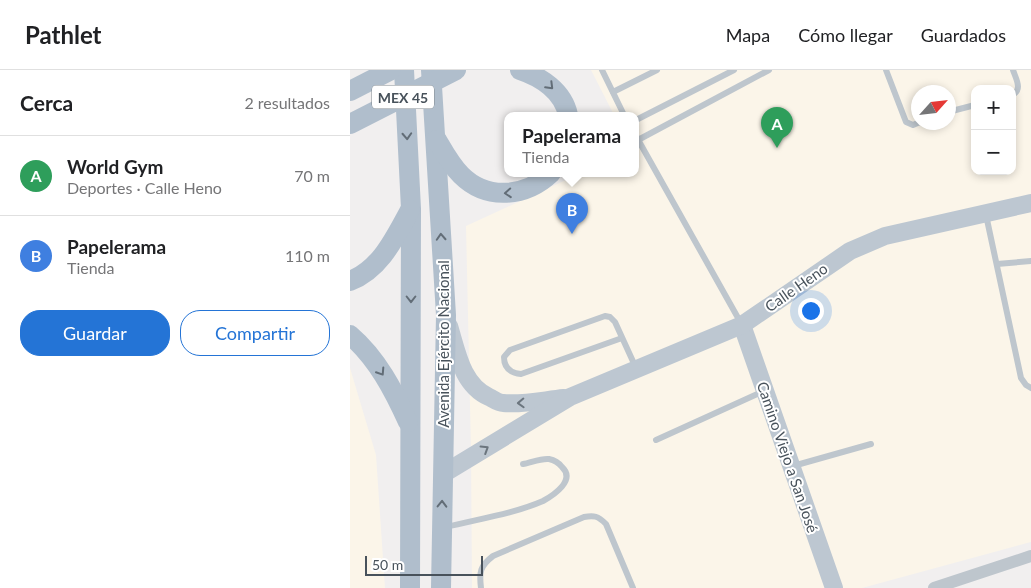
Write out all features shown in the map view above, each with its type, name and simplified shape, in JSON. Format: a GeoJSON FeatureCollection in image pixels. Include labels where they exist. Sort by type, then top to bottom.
{"type":"FeatureCollection","features":[{"type":"Feature","properties":{"kind":"main road","name":"MEX 45"},"geometry":{"type":"LineString","coordinates":[[350,91],[391,70]]}},
{"type":"Feature","properties":{"kind":"main road"},"geometry":{"type":"LineString","coordinates":[[404,70],[411,209],[410,588]]}},
{"type":"Feature","properties":{"kind":"main road","name":"Avenida Ejército Nacional"},"geometry":{"type":"LineString","coordinates":[[431,70],[446,315],[441,588]]}},
{"type":"Feature","properties":{"kind":"main road","name":"MEX 45"},"geometry":{"type":"LineString","coordinates":[[350,124],[456,70]]}},
{"type":"Feature","properties":{"kind":"main road"},"geometry":{"type":"LineString","coordinates":[[520,70],[546,81],[559,96],[567,112]]}},
{"type":"Feature","properties":{"kind":"main road"},"geometry":{"type":"LineString","coordinates":[[436,138],[450,162],[462,176],[486,191],[496,193],[518,192],[537,184],[546,177]]}},
{"type":"Feature","properties":{"kind":"main road"},"geometry":{"type":"LineString","coordinates":[[350,281],[366,273],[378,262],[411,209]]}},
{"type":"Feature","properties":{"kind":"main road"},"geometry":{"type":"LineString","coordinates":[[350,335],[361,344],[383,376],[397,398],[411,429]]}},
{"type":"Feature","properties":{"kind":"street","name":"Calle Heno"},"geometry":{"type":"LineString","coordinates":[[443,474],[570,398],[742,325],[829,264],[866,243],[885,236],[1031,203]]}},
{"type":"Feature","properties":{"kind":"street","name":"Calle Heno"},"geometry":{"type":"LineString","coordinates":[[446,315],[460,363],[471,384],[485,395],[501,403],[570,398]]}},
{"type":"Feature","properties":{"kind":"street","name":"Camino Viejo a San José"},"geometry":{"type":"LineString","coordinates":[[742,325],[834,588]]}},
{"type":"Feature","properties":{"kind":"street"},"geometry":{"type":"LineString","coordinates":[[934,588],[1031,556]]}},
{"type":"Feature","properties":{"kind":"lane"},"geometry":{"type":"LineString","coordinates":[[602,70],[623,112]]}},
{"type":"Feature","properties":{"kind":"lane"},"geometry":{"type":"LineString","coordinates":[[613,92],[657,70]]}},
{"type":"Feature","properties":{"kind":"lane"},"geometry":{"type":"LineString","coordinates":[[639,118],[734,70]]}},
{"type":"Feature","properties":{"kind":"lane"},"geometry":{"type":"LineString","coordinates":[[639,137],[769,70]]}},
{"type":"Feature","properties":{"kind":"lane"},"geometry":{"type":"LineString","coordinates":[[886,70],[906,122],[911,124]]}},
{"type":"Feature","properties":{"kind":"lane"},"geometry":{"type":"LineString","coordinates":[[1013,70],[1018,88],[1016,93]]}},
{"type":"Feature","properties":{"kind":"lane"},"geometry":{"type":"LineString","coordinates":[[956,110],[971,105]]}},
{"type":"Feature","properties":{"kind":"lane"},"geometry":{"type":"LineString","coordinates":[[639,142],[742,325]]}},
{"type":"Feature","properties":{"kind":"lane"},"geometry":{"type":"LineString","coordinates":[[986,214],[1021,378],[1031,388]]}},
{"type":"Feature","properties":{"kind":"lane"},"geometry":{"type":"LineString","coordinates":[[997,264],[1031,261]]}},
{"type":"Feature","properties":{"kind":"lane"},"geometry":{"type":"LineString","coordinates":[[622,338],[521,374],[514,374],[508,370],[504,362],[504,357],[510,350],[605,316],[610,317],[615,322],[636,369]]}},
{"type":"Feature","properties":{"kind":"lane"},"geometry":{"type":"LineString","coordinates":[[656,440],[765,391]]}},
{"type":"Feature","properties":{"kind":"lane"},"geometry":{"type":"LineString","coordinates":[[791,466],[871,444]]}},
{"type":"Feature","properties":{"kind":"lane"},"geometry":{"type":"LineString","coordinates":[[442,527],[524,508],[544,500],[557,492],[567,477],[565,468],[557,462],[547,459],[523,464]]}},
{"type":"Feature","properties":{"kind":"lane"},"geometry":{"type":"LineString","coordinates":[[481,588],[479,575],[482,567],[492,556],[584,517],[593,515],[600,517],[606,524],[633,588]]}},
{"type":"Feature","properties":{"kind":"shaded area"},"geometry":{"type":"Polygon","coordinates":[[[591,70],[1031,70],[1031,542],[862,588],[472,588],[466,226],[572,177],[639,177],[639,112],[612,112],[591,70]]]}},
{"type":"Feature","properties":{"kind":"shaded area"},"geometry":{"type":"Polygon","coordinates":[[[350,368],[376,455],[385,588],[350,588],[350,368]]]}},
{"type":"Feature","properties":{"kind":"place","name":"World Gym"},"geometry":{"type":"Point","coordinates":[777,148]}},
{"type":"Feature","properties":{"kind":"place","name":"Papelerama"},"geometry":{"type":"Point","coordinates":[572,234]}}]}
